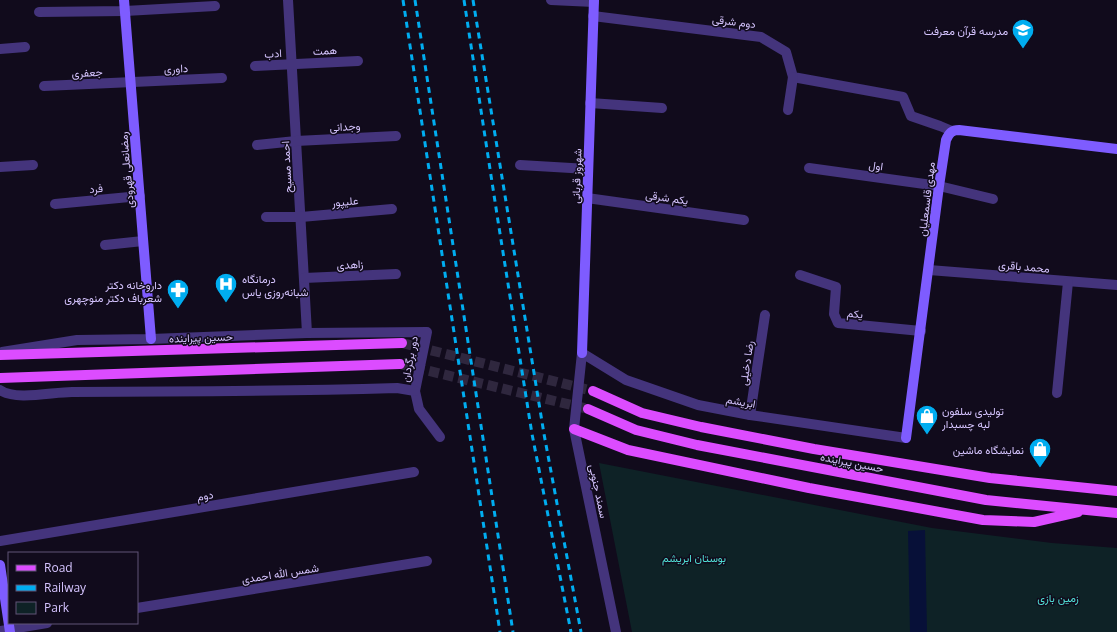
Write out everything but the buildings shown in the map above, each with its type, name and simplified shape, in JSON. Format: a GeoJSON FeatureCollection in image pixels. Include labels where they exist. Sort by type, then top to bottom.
{"type":"FeatureCollection","features":[{"type":"Feature","properties":{"kind":"main road","name":"حسین پیراینده"},"geometry":{"type":"LineString","coordinates":[[0,353],[402,343]]}},
{"type":"Feature","properties":{"kind":"main road"},"geometry":{"type":"LineString","coordinates":[[0,378],[400,364]]}},
{"type":"Feature","properties":{"kind":"main road","name":"حسین پیراینده"},"geometry":{"type":"LineString","coordinates":[[593,391],[642,413],[701,427],[814,449],[990,478],[1117,491]]}},
{"type":"Feature","properties":{"kind":"main road","name":"حسین پیراینده"},"geometry":{"type":"LineString","coordinates":[[588,409],[636,430],[697,445],[986,500],[1117,513]]}},
{"type":"Feature","properties":{"kind":"main road"},"geometry":{"type":"LineString","coordinates":[[574,429],[628,450],[808,488],[983,520],[1034,522],[1087,510]]}},
{"type":"Feature","properties":{"kind":"street","name":"رمضانعلی قهرودی"},"geometry":{"type":"LineString","coordinates":[[124,0],[151,339]]}},
{"type":"Feature","properties":{"kind":"street","name":"احمد مسیح"},"geometry":{"type":"LineString","coordinates":[[288,0],[307,333]]}},
{"type":"Feature","properties":{"kind":"street"},"geometry":{"type":"LineString","coordinates":[[551,0],[594,1]]}},
{"type":"Feature","properties":{"kind":"street","name":"شهروز قربانی"},"geometry":{"type":"LineString","coordinates":[[582,353],[594,1]]}},
{"type":"Feature","properties":{"kind":"street"},"geometry":{"type":"LineString","coordinates":[[39,12],[125,11],[215,6]]}},
{"type":"Feature","properties":{"kind":"street","name":"دوم شرقی"},"geometry":{"type":"LineString","coordinates":[[593,16],[761,37],[786,52],[793,77]]}},
{"type":"Feature","properties":{"kind":"street"},"geometry":{"type":"LineString","coordinates":[[0,48],[25,47]]}},
{"type":"Feature","properties":{"kind":"street","name":"همت"},"geometry":{"type":"LineString","coordinates":[[292,63],[358,61]]}},
{"type":"Feature","properties":{"kind":"street","name":"ادب"},"geometry":{"type":"LineString","coordinates":[[255,66],[292,63]]}},
{"type":"Feature","properties":{"kind":"street"},"geometry":{"type":"LineString","coordinates":[[788,110],[793,77],[903,97],[911,116],[940,126],[952,132],[954,130],[959,130],[1117,150]]}},
{"type":"Feature","properties":{"kind":"street","name":"داوری"},"geometry":{"type":"LineString","coordinates":[[131,82],[222,78]]}},
{"type":"Feature","properties":{"kind":"street","name":"جعفری"},"geometry":{"type":"LineString","coordinates":[[44,86],[131,82]]}},
{"type":"Feature","properties":{"kind":"street"},"geometry":{"type":"LineString","coordinates":[[590,103],[662,108]]}},
{"type":"Feature","properties":{"kind":"street","name":"مهدی قاسمعلیان"},"geometry":{"type":"LineString","coordinates":[[906,438],[939,186],[946,140],[948,134],[952,132]]}},
{"type":"Feature","properties":{"kind":"street","name":"وجدانی"},"geometry":{"type":"LineString","coordinates":[[257,144],[396,136]]}},
{"type":"Feature","properties":{"kind":"street"},"geometry":{"type":"LineString","coordinates":[[0,167],[33,165]]}},
{"type":"Feature","properties":{"kind":"street"},"geometry":{"type":"LineString","coordinates":[[520,165],[588,169]]}},
{"type":"Feature","properties":{"kind":"street","name":"اول"},"geometry":{"type":"LineString","coordinates":[[809,168],[939,186],[993,199]]}},
{"type":"Feature","properties":{"kind":"street","name":"فرد"},"geometry":{"type":"LineString","coordinates":[[55,204],[140,196]]}},
{"type":"Feature","properties":{"kind":"street","name":"یکم شرقی"},"geometry":{"type":"LineString","coordinates":[[587,198],[744,220]]}},
{"type":"Feature","properties":{"kind":"street","name":"علیپور"},"geometry":{"type":"LineString","coordinates":[[266,217],[300,217],[392,209]]}},
{"type":"Feature","properties":{"kind":"street"},"geometry":{"type":"LineString","coordinates":[[105,244],[143,241]]}},
{"type":"Feature","properties":{"kind":"street","name":"محمد باقری"},"geometry":{"type":"LineString","coordinates":[[929,270],[1117,285]]}},
{"type":"Feature","properties":{"kind":"street","name":"زاهدی"},"geometry":{"type":"LineString","coordinates":[[304,278],[396,274]]}},
{"type":"Feature","properties":{"kind":"street","name":"یکم"},"geometry":{"type":"LineString","coordinates":[[800,275],[836,287],[834,314],[838,323],[921,331]]}},
{"type":"Feature","properties":{"kind":"street"},"geometry":{"type":"LineString","coordinates":[[1057,393],[1068,282]]}},
{"type":"Feature","properties":{"kind":"street","name":"رضا دخیلی"},"geometry":{"type":"LineString","coordinates":[[750,415],[765,315]]}},
{"type":"Feature","properties":{"kind":"street","name":"دور برگردان"},"geometry":{"type":"LineString","coordinates":[[307,333],[427,332],[415,392]]}},
{"type":"Feature","properties":{"kind":"street"},"geometry":{"type":"LineString","coordinates":[[0,353],[77,340],[151,339],[307,333]]}},
{"type":"Feature","properties":{"kind":"street","name":"ابریشم"},"geometry":{"type":"LineString","coordinates":[[582,353],[626,380],[698,406],[906,438]]}},
{"type":"Feature","properties":{"kind":"street","name":"سمند جنوبی"},"geometry":{"type":"LineString","coordinates":[[582,353],[574,429],[616,632]]}},
{"type":"Feature","properties":{"kind":"street"},"geometry":{"type":"LineString","coordinates":[[0,390],[5,393],[20,395],[64,392],[266,392],[397,388],[415,392],[419,409],[440,437]]}},
{"type":"Feature","properties":{"kind":"street","name":"دوم"},"geometry":{"type":"LineString","coordinates":[[0,541],[414,472]]}},
{"type":"Feature","properties":{"kind":"street","name":"شمس الله احمدی"},"geometry":{"type":"LineString","coordinates":[[138,608],[427,561]]}},
{"type":"Feature","properties":{"kind":"street"},"geometry":{"type":"LineString","coordinates":[[0,565],[7,631],[42,624]]}},
{"type":"Feature","properties":{"kind":"green space","name":"بوستان ابریشم"},"geometry":{"type":"Polygon","coordinates":[[[599,463],[932,528],[1052,543],[1117,548],[1117,632],[632,632],[599,463]]]}},
{"type":"Feature","properties":{"kind":"shaded area"},"geometry":{"type":"Polygon","coordinates":[[[925,530],[927,632],[910,632],[908,531],[925,530]]]}},
{"type":"Feature","properties":{"kind":"tunnel"},"geometry":{"type":"LineString","coordinates":[[402,343],[593,391]]}},
{"type":"Feature","properties":{"kind":"tunnel"},"geometry":{"type":"LineString","coordinates":[[400,364],[588,409]]}},
{"type":"Feature","properties":{"kind":"railway"},"geometry":{"type":"LineString","coordinates":[[403,0],[500,632]]}},
{"type":"Feature","properties":{"kind":"railway"},"geometry":{"type":"LineString","coordinates":[[415,0],[513,632]]}},
{"type":"Feature","properties":{"kind":"railway"},"geometry":{"type":"LineString","coordinates":[[464,0],[532,434],[571,632]]}},
{"type":"Feature","properties":{"kind":"railway"},"geometry":{"type":"LineString","coordinates":[[473,0],[544,434],[581,632]]}},
{"type":"Feature","properties":{"kind":"place","name":"مدرسه قرآن معرفت"},"geometry":{"type":"Point","coordinates":[1023,50]}},
{"type":"Feature","properties":{"kind":"place","name":"درمانگاه شبانه‌روزی یاس"},"geometry":{"type":"Point","coordinates":[226,304]}},
{"type":"Feature","properties":{"kind":"place","name":"داروخانه دکتر شعرباف دکتر منوچهری"},"geometry":{"type":"Point","coordinates":[178,310]}},
{"type":"Feature","properties":{"kind":"place","name":"تولیدی سلفون لبه‌ چسبدار"},"geometry":{"type":"Point","coordinates":[927,436]}},
{"type":"Feature","properties":{"kind":"place","name":"نمایشگاه ماشین"},"geometry":{"type":"Point","coordinates":[1040,468]}},
{"type":"Feature","properties":{"kind":"park label","name":"زمین بازی"},"geometry":{"type":"Point","coordinates":[1058,597]}}]}
